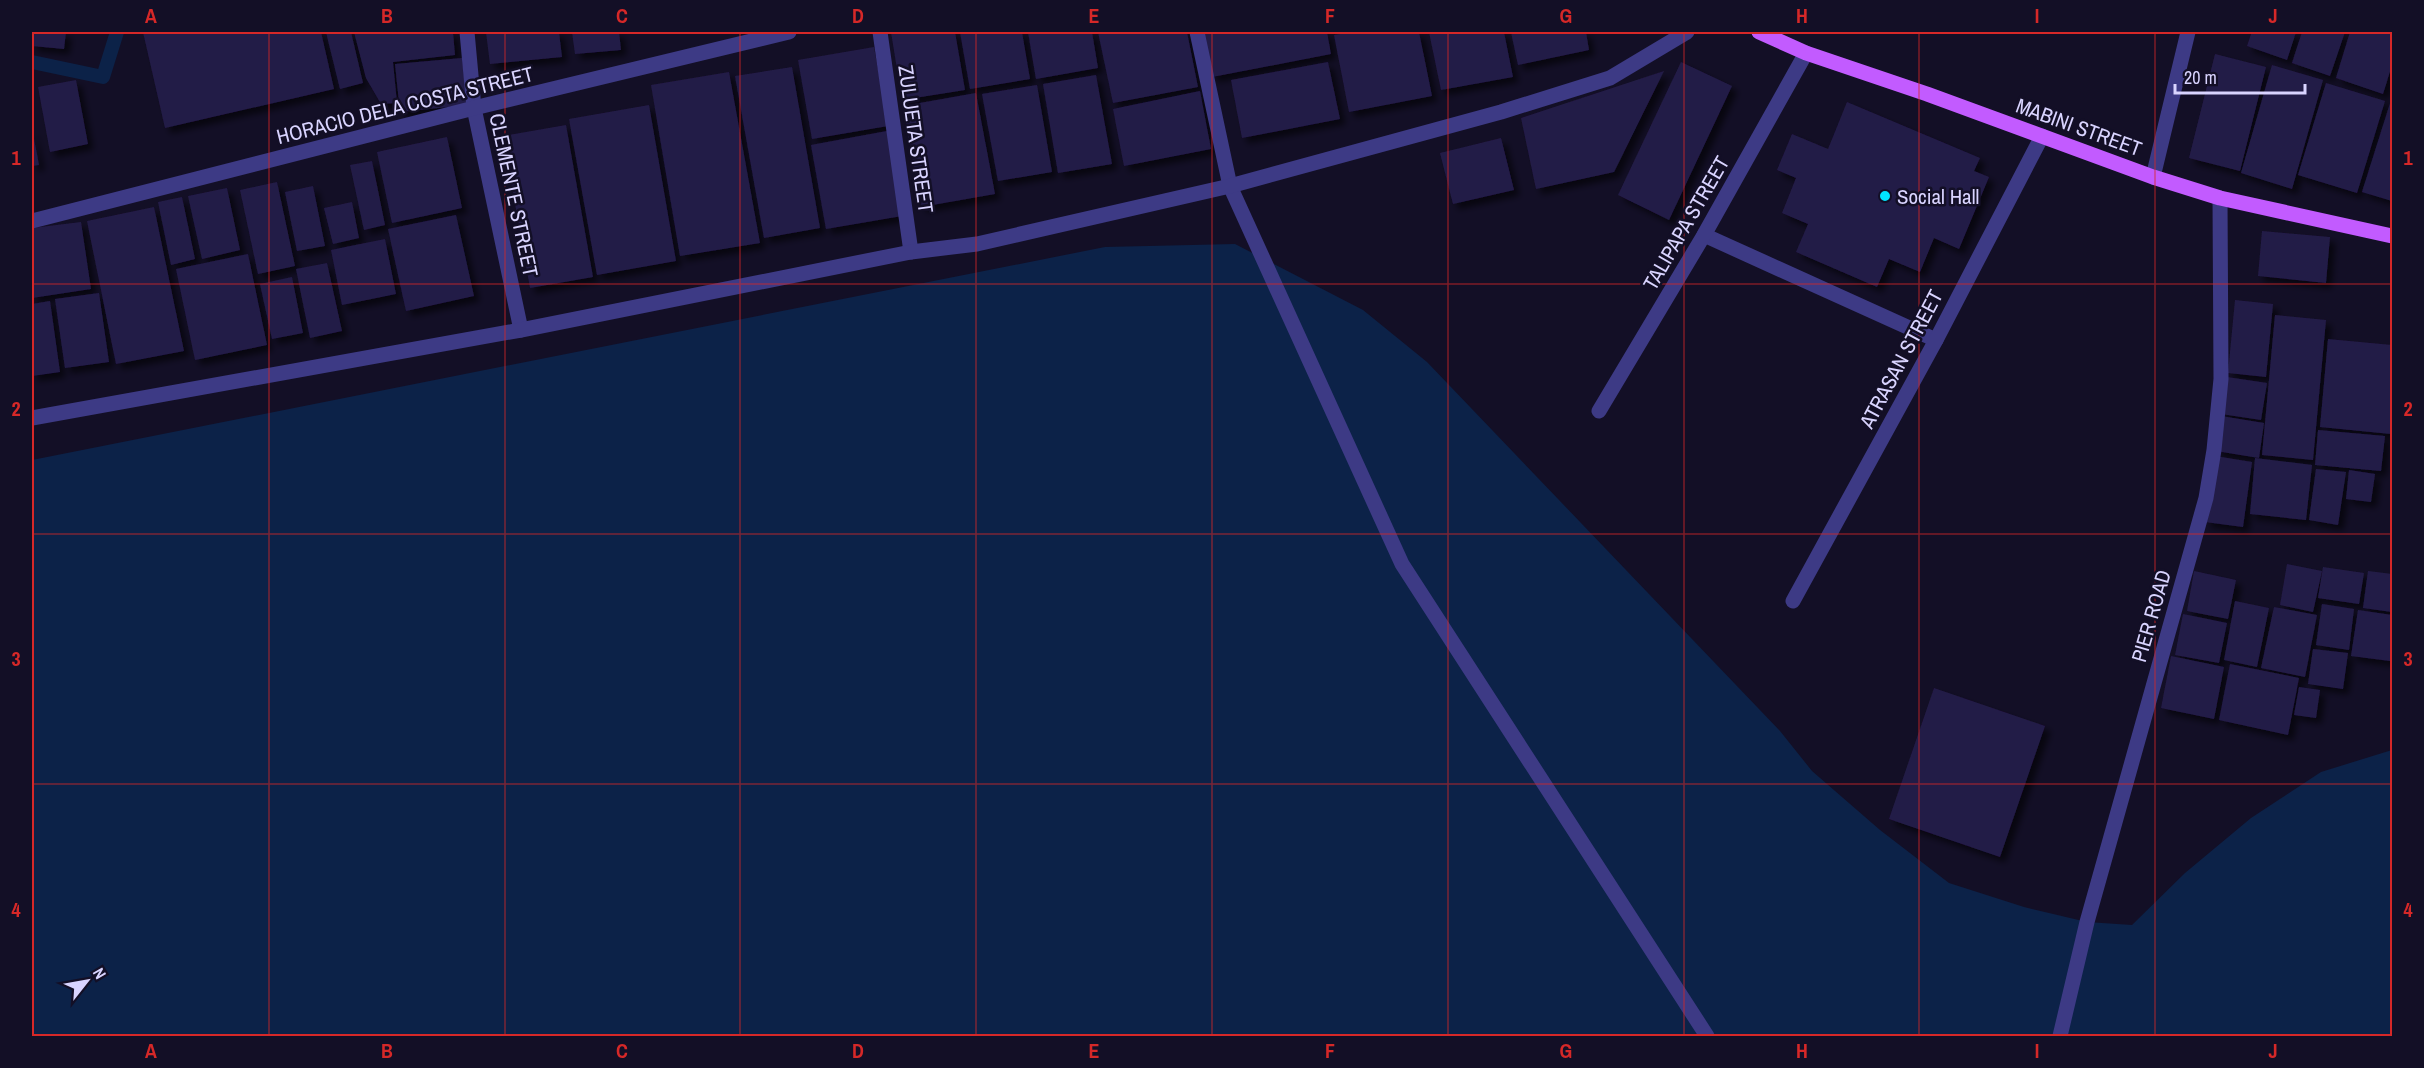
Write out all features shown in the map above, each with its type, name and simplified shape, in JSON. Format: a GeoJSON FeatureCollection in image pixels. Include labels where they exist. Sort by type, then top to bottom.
{"type":"FeatureCollection","features":[{"type":"Feature","properties":{"kind":"main road","name":"MABINI STREET"},"geometry":{"type":"LineString","coordinates":[[1759,32],[1806,53],[2042,135],[2153,177],[2220,198],[2392,236]]}},
{"type":"Feature","properties":{"kind":"street","name":"CLEMENTE STREET"},"geometry":{"type":"LineString","coordinates":[[467,32],[474,108],[521,330]]}},
{"type":"Feature","properties":{"kind":"street","name":"HORACIO DELA COSTA STREET"},"geometry":{"type":"LineString","coordinates":[[32,222],[474,108],[789,32]]}},
{"type":"Feature","properties":{"kind":"street","name":"ZULUETA STREET"},"geometry":{"type":"LineString","coordinates":[[880,32],[911,252]]}},
{"type":"Feature","properties":{"kind":"street"},"geometry":{"type":"LineString","coordinates":[[1197,32],[1230,186],[1402,564],[1707,1036]]}},
{"type":"Feature","properties":{"kind":"street"},"geometry":{"type":"LineString","coordinates":[[32,418],[521,330],[911,252],[977,244],[1230,186],[1501,112],[1610,78],[1686,32]]}},
{"type":"Feature","properties":{"kind":"street"},"geometry":{"type":"LineString","coordinates":[[2153,177],[2188,32]]}},
{"type":"Feature","properties":{"kind":"street","name":"TALIPAPA STREET"},"geometry":{"type":"LineString","coordinates":[[1599,411],[1704,235],[1806,53]]}},
{"type":"Feature","properties":{"kind":"street","name":"ATRASAN STREET"},"geometry":{"type":"LineString","coordinates":[[1793,601],[1936,340],[2042,135]]}},
{"type":"Feature","properties":{"kind":"street","name":"PIER ROAD"},"geometry":{"type":"LineString","coordinates":[[2060,1036],[2087,922],[2206,498],[2217,431],[2221,379],[2220,198]]}},
{"type":"Feature","properties":{"kind":"street"},"geometry":{"type":"LineString","coordinates":[[1704,235],[1936,340]]}},
{"type":"Feature","properties":{"kind":"water"},"geometry":{"type":"Polygon","coordinates":[[[1235,244],[1363,310],[1427,362],[1780,731],[1812,771],[1880,830],[1949,883],[2024,907],[2087,922],[2132,925],[2185,873],[2251,818],[2321,772],[2392,750],[2392,1036],[32,1036],[32,460],[1105,247],[1235,244]]]}},
{"type":"Feature","properties":{"kind":"building"},"geometry":{"type":"Polygon","coordinates":[[[32,32],[66,32],[64,49],[32,46],[32,32]]]}},
{"type":"Feature","properties":{"kind":"building"},"geometry":{"type":"Polygon","coordinates":[[[143,32],[321,32],[334,89],[165,128],[143,32]]]}},
{"type":"Feature","properties":{"kind":"building"},"geometry":{"type":"Polygon","coordinates":[[[326,32],[351,32],[363,83],[340,89],[326,32]]]}},
{"type":"Feature","properties":{"kind":"building"},"geometry":{"type":"Polygon","coordinates":[[[354,32],[453,32],[455,55],[393,62],[397,103],[381,104],[366,78],[354,32]]]}},
{"type":"Feature","properties":{"kind":"building"},"geometry":{"type":"Polygon","coordinates":[[[486,32],[559,32],[562,57],[490,64],[486,32]]]}},
{"type":"Feature","properties":{"kind":"building"},"geometry":{"type":"Polygon","coordinates":[[[572,32],[619,32],[621,50],[575,54],[572,32]]]}},
{"type":"Feature","properties":{"kind":"building"},"geometry":{"type":"Polygon","coordinates":[[[891,32],[955,32],[965,90],[902,100],[891,32]]]}},
{"type":"Feature","properties":{"kind":"building"},"geometry":{"type":"Polygon","coordinates":[[[960,32],[1022,32],[1030,79],[970,89],[960,32]]]}},
{"type":"Feature","properties":{"kind":"building"},"geometry":{"type":"Polygon","coordinates":[[[1028,32],[1092,32],[1098,68],[1036,79],[1028,32]]]}},
{"type":"Feature","properties":{"kind":"building"},"geometry":{"type":"Polygon","coordinates":[[[1098,32],[1187,32],[1198,87],[1113,103],[1098,32]]]}},
{"type":"Feature","properties":{"kind":"building"},"geometry":{"type":"Polygon","coordinates":[[[1203,32],[1327,32],[1331,54],[1212,77],[1203,32]]]}},
{"type":"Feature","properties":{"kind":"building"},"geometry":{"type":"Polygon","coordinates":[[[1353,32],[1419,32],[1432,96],[1349,112],[1334,35],[1353,32]]]}},
{"type":"Feature","properties":{"kind":"building"},"geometry":{"type":"Polygon","coordinates":[[[1429,32],[1504,32],[1513,77],[1441,90],[1429,32]]]}},
{"type":"Feature","properties":{"kind":"building"},"geometry":{"type":"Polygon","coordinates":[[[1511,32],[1586,32],[1589,50],[1518,65],[1511,32]]]}},
{"type":"Feature","properties":{"kind":"building"},"geometry":{"type":"Polygon","coordinates":[[[2245,32],[2296,32],[2287,60],[2247,46],[2251,34],[2245,32]]]}},
{"type":"Feature","properties":{"kind":"building"},"geometry":{"type":"Polygon","coordinates":[[[2302,32],[2345,32],[2330,76],[2292,63],[2302,32]]]}},
{"type":"Feature","properties":{"kind":"building"},"geometry":{"type":"Polygon","coordinates":[[[2350,32],[2392,32],[2392,65],[2383,94],[2336,78],[2350,32]]]}},
{"type":"Feature","properties":{"kind":"building"},"geometry":{"type":"Polygon","coordinates":[[[874,47],[888,126],[812,139],[798,60],[874,47]]]}},
{"type":"Feature","properties":{"kind":"building"},"geometry":{"type":"Polygon","coordinates":[[[2215,54],[2266,67],[2240,171],[2189,158],[2215,54]]]}},
{"type":"Feature","properties":{"kind":"building"},"geometry":{"type":"Polygon","coordinates":[[[462,58],[467,105],[400,112],[395,64],[462,58]]]}},
{"type":"Feature","properties":{"kind":"building"},"geometry":{"type":"Polygon","coordinates":[[[1328,62],[1340,119],[1242,138],[1231,80],[1328,62]]]}},
{"type":"Feature","properties":{"kind":"building"},"geometry":{"type":"Polygon","coordinates":[[[1681,62],[1732,86],[1669,220],[1618,195],[1681,62]]]}},
{"type":"Feature","properties":{"kind":"building"},"geometry":{"type":"Polygon","coordinates":[[[2272,65],[2323,80],[2292,189],[2241,173],[2272,65]]]}},
{"type":"Feature","properties":{"kind":"building"},"geometry":{"type":"Polygon","coordinates":[[[792,67],[820,228],[764,238],[735,76],[792,67]]]}},
{"type":"Feature","properties":{"kind":"building"},"geometry":{"type":"Polygon","coordinates":[[[1664,71],[1614,172],[1536,189],[1521,118],[1664,71]]]}},
{"type":"Feature","properties":{"kind":"building"},"geometry":{"type":"Polygon","coordinates":[[[729,72],[760,243],[680,256],[651,85],[729,72]]]}},
{"type":"Feature","properties":{"kind":"building"},"geometry":{"type":"Polygon","coordinates":[[[1096,75],[1112,164],[1058,173],[1043,84],[1096,75]]]}},
{"type":"Feature","properties":{"kind":"building"},"geometry":{"type":"Polygon","coordinates":[[[76,80],[88,144],[50,152],[38,87],[76,80]]]}},
{"type":"Feature","properties":{"kind":"building"},"geometry":{"type":"Polygon","coordinates":[[[2326,83],[2385,101],[2357,193],[2298,175],[2326,83]]]}},
{"type":"Feature","properties":{"kind":"building"},"geometry":{"type":"Polygon","coordinates":[[[1037,85],[1052,172],[998,181],[982,94],[1037,85]]]}},
{"type":"Feature","properties":{"kind":"building"},"geometry":{"type":"Polygon","coordinates":[[[1200,91],[1211,149],[1124,166],[1113,109],[1200,91]]]}},
{"type":"Feature","properties":{"kind":"building"},"geometry":{"type":"Polygon","coordinates":[[[976,93],[995,194],[921,207],[903,106],[976,93]]]}},
{"type":"Feature","properties":{"kind":"building"},"geometry":{"type":"Polygon","coordinates":[[[2392,97],[2392,201],[2362,192],[2392,97]]]}},
{"type":"Feature","properties":{"kind":"building","name":"Social Hall"},"geometry":{"type":"Polygon","coordinates":[[[1847,102],[1980,158],[1974,171],[1989,177],[1959,249],[1934,238],[1920,272],[1889,259],[1877,287],[1796,252],[1808,224],[1782,213],[1796,178],[1777,170],[1792,134],[1828,149],[1847,102]]]}},
{"type":"Feature","properties":{"kind":"building"},"geometry":{"type":"Polygon","coordinates":[[[649,105],[676,261],[597,275],[569,119],[649,105]]]}},
{"type":"Feature","properties":{"kind":"building"},"geometry":{"type":"Polygon","coordinates":[[[566,125],[593,277],[530,288],[503,136],[566,125]]]}},
{"type":"Feature","properties":{"kind":"building"},"geometry":{"type":"Polygon","coordinates":[[[32,128],[39,165],[32,166],[32,128]]]}},
{"type":"Feature","properties":{"kind":"building"},"geometry":{"type":"Polygon","coordinates":[[[887,131],[902,216],[826,229],[811,145],[887,131]]]}},
{"type":"Feature","properties":{"kind":"building"},"geometry":{"type":"Polygon","coordinates":[[[447,137],[462,208],[392,223],[377,152],[447,137]]]}},
{"type":"Feature","properties":{"kind":"building"},"geometry":{"type":"Polygon","coordinates":[[[1501,138],[1514,190],[1453,204],[1440,153],[1501,138]]]}},
{"type":"Feature","properties":{"kind":"building"},"geometry":{"type":"Polygon","coordinates":[[[372,161],[385,225],[364,230],[350,165],[372,161]]]}},
{"type":"Feature","properties":{"kind":"building"},"geometry":{"type":"Polygon","coordinates":[[[277,182],[295,266],[258,274],[240,190],[277,182]]]}},
{"type":"Feature","properties":{"kind":"building"},"geometry":{"type":"Polygon","coordinates":[[[313,186],[325,246],[297,251],[285,192],[313,186]]]}},
{"type":"Feature","properties":{"kind":"building"},"geometry":{"type":"Polygon","coordinates":[[[227,188],[240,250],[202,259],[188,196],[227,188]]]}},
{"type":"Feature","properties":{"kind":"building"},"geometry":{"type":"Polygon","coordinates":[[[182,197],[195,259],[171,265],[158,202],[182,197]]]}},
{"type":"Feature","properties":{"kind":"building"},"geometry":{"type":"Polygon","coordinates":[[[352,202],[359,238],[333,244],[324,208],[352,202]]]}},
{"type":"Feature","properties":{"kind":"building"},"geometry":{"type":"Polygon","coordinates":[[[154,207],[184,351],[116,364],[87,221],[154,207]]]}},
{"type":"Feature","properties":{"kind":"building"},"geometry":{"type":"Polygon","coordinates":[[[456,215],[474,296],[406,311],[388,229],[456,215]]]}},
{"type":"Feature","properties":{"kind":"building"},"geometry":{"type":"Polygon","coordinates":[[[81,222],[91,289],[32,298],[32,228],[81,222]]]}},
{"type":"Feature","properties":{"kind":"building"},"geometry":{"type":"Polygon","coordinates":[[[2262,231],[2330,237],[2326,283],[2258,276],[2262,231]]]}},
{"type":"Feature","properties":{"kind":"building"},"geometry":{"type":"Polygon","coordinates":[[[385,239],[396,294],[342,305],[331,250],[385,239]]]}},
{"type":"Feature","properties":{"kind":"building"},"geometry":{"type":"Polygon","coordinates":[[[248,254],[267,345],[195,360],[176,269],[248,254]]]}},
{"type":"Feature","properties":{"kind":"building"},"geometry":{"type":"Polygon","coordinates":[[[327,263],[342,331],[310,338],[296,269],[327,263]]]}},
{"type":"Feature","properties":{"kind":"building"},"geometry":{"type":"Polygon","coordinates":[[[292,277],[303,333],[272,339],[260,284],[292,277]]]}},
{"type":"Feature","properties":{"kind":"building"},"geometry":{"type":"Polygon","coordinates":[[[99,293],[109,362],[65,368],[55,299],[99,293]]]}},
{"type":"Feature","properties":{"kind":"building"},"geometry":{"type":"Polygon","coordinates":[[[2235,300],[2273,304],[2266,377],[2228,373],[2235,300]]]}},
{"type":"Feature","properties":{"kind":"building"},"geometry":{"type":"Polygon","coordinates":[[[50,301],[60,372],[32,376],[32,304],[50,301]]]}},
{"type":"Feature","properties":{"kind":"building"},"geometry":{"type":"Polygon","coordinates":[[[2275,315],[2326,320],[2313,460],[2262,455],[2275,315]]]}},
{"type":"Feature","properties":{"kind":"building"},"geometry":{"type":"Polygon","coordinates":[[[2328,339],[2392,345],[2391,434],[2320,427],[2328,339]]]}},
{"type":"Feature","properties":{"kind":"building"},"geometry":{"type":"Polygon","coordinates":[[[2227,377],[2267,383],[2261,420],[2221,414],[2227,377]]]}},
{"type":"Feature","properties":{"kind":"building"},"geometry":{"type":"Polygon","coordinates":[[[2221,416],[2264,423],[2259,458],[2216,451],[2221,416]]]}},
{"type":"Feature","properties":{"kind":"building"},"geometry":{"type":"Polygon","coordinates":[[[2318,430],[2385,436],[2381,471],[2315,465],[2318,430]]]}},
{"type":"Feature","properties":{"kind":"building"},"geometry":{"type":"Polygon","coordinates":[[[2215,456],[2252,462],[2243,527],[2205,522],[2215,456]]]}},
{"type":"Feature","properties":{"kind":"building"},"geometry":{"type":"Polygon","coordinates":[[[2255,458],[2312,465],[2306,520],[2250,514],[2255,458]]]}},
{"type":"Feature","properties":{"kind":"building"},"geometry":{"type":"Polygon","coordinates":[[[2316,469],[2346,472],[2338,525],[2309,520],[2316,469]]]}},
{"type":"Feature","properties":{"kind":"building"},"geometry":{"type":"Polygon","coordinates":[[[2349,470],[2375,474],[2371,502],[2346,499],[2349,470]]]}},
{"type":"Feature","properties":{"kind":"building"},"geometry":{"type":"Polygon","coordinates":[[[2287,564],[2322,571],[2313,612],[2280,605],[2287,564]]]}},
{"type":"Feature","properties":{"kind":"building"},"geometry":{"type":"Polygon","coordinates":[[[2323,567],[2364,573],[2359,604],[2318,598],[2323,567]]]}},
{"type":"Feature","properties":{"kind":"building"},"geometry":{"type":"Polygon","coordinates":[[[2194,571],[2236,580],[2228,619],[2187,611],[2194,571]]]}},
{"type":"Feature","properties":{"kind":"building"},"geometry":{"type":"Polygon","coordinates":[[[2368,571],[2392,574],[2392,612],[2363,608],[2368,571]]]}},
{"type":"Feature","properties":{"kind":"building"},"geometry":{"type":"Polygon","coordinates":[[[2235,601],[2269,608],[2257,667],[2224,660],[2235,601]]]}},
{"type":"Feature","properties":{"kind":"building"},"geometry":{"type":"Polygon","coordinates":[[[2322,604],[2354,609],[2349,650],[2316,645],[2322,604]]]}},
{"type":"Feature","properties":{"kind":"building"},"geometry":{"type":"Polygon","coordinates":[[[2274,607],[2317,615],[2305,677],[2261,668],[2274,607]]]}},
{"type":"Feature","properties":{"kind":"building"},"geometry":{"type":"Polygon","coordinates":[[[2358,610],[2392,615],[2390,661],[2351,656],[2358,610]]]}},
{"type":"Feature","properties":{"kind":"building"},"geometry":{"type":"Polygon","coordinates":[[[2183,614],[2227,623],[2219,663],[2175,655],[2183,614]]]}},
{"type":"Feature","properties":{"kind":"building"},"geometry":{"type":"Polygon","coordinates":[[[2313,649],[2348,653],[2343,689],[2308,684],[2313,649]]]}},
{"type":"Feature","properties":{"kind":"building"},"geometry":{"type":"Polygon","coordinates":[[[2171,656],[2224,667],[2214,719],[2161,708],[2171,656]]]}},
{"type":"Feature","properties":{"kind":"building"},"geometry":{"type":"Polygon","coordinates":[[[2230,664],[2299,678],[2288,735],[2219,720],[2230,664]]]}},
{"type":"Feature","properties":{"kind":"building"},"geometry":{"type":"Polygon","coordinates":[[[2299,687],[2320,690],[2316,718],[2294,715],[2299,687]]]}},
{"type":"Feature","properties":{"kind":"building"},"geometry":{"type":"Polygon","coordinates":[[[1934,688],[2045,726],[2000,857],[1889,819],[1934,688]]]}},
{"type":"Feature","properties":{"kind":"waterway"},"geometry":{"type":"LineString","coordinates":[[32,62],[103,77],[117,32]]}},
{"type":"Feature","properties":{"kind":"place","name":"Social Hall"},"geometry":{"type":"Point","coordinates":[1885,196]}}]}
